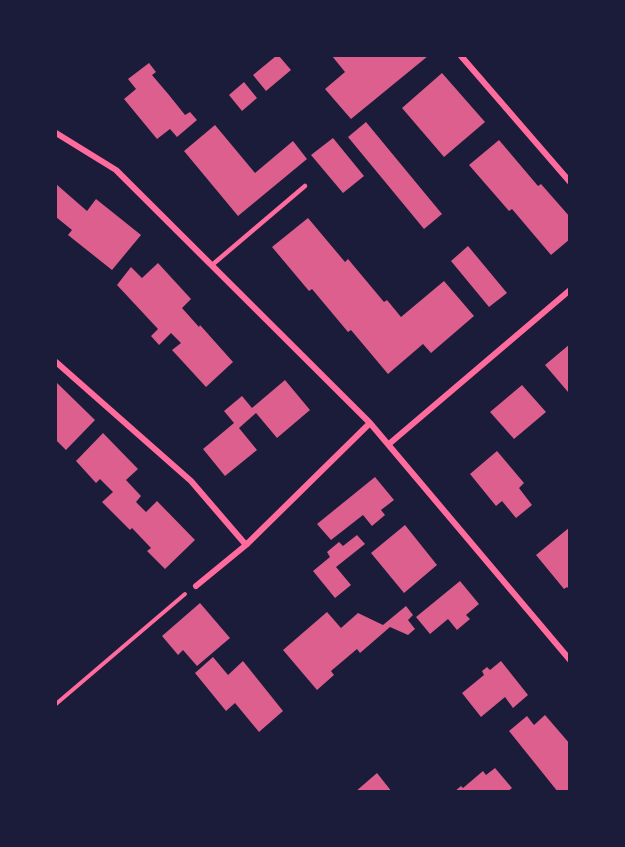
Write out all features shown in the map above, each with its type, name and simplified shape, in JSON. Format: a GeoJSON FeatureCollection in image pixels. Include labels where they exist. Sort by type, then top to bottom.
{"type":"FeatureCollection","features":[{"type":"Feature","properties":{"kind":"street"},"geometry":{"type":"LineString","coordinates":[[461,56],[570,182]]}},
{"type":"Feature","properties":{"kind":"street"},"geometry":{"type":"LineString","coordinates":[[56,133],[116,170],[370,423],[570,660]]}},
{"type":"Feature","properties":{"kind":"street"},"geometry":{"type":"LineString","coordinates":[[389,444],[570,290]]}},
{"type":"Feature","properties":{"kind":"street"},"geometry":{"type":"LineString","coordinates":[[56,362],[191,481],[246,545]]}},
{"type":"Feature","properties":{"kind":"street"},"geometry":{"type":"LineString","coordinates":[[196,586],[246,545],[370,423]]}},
{"type":"Feature","properties":{"kind":"lane"},"geometry":{"type":"LineString","coordinates":[[212,265],[305,186]]}},
{"type":"Feature","properties":{"kind":"path"},"geometry":{"type":"LineString","coordinates":[[56,704],[196,586]]}},
{"type":"Feature","properties":{"kind":"building"},"geometry":{"type":"Polygon","coordinates":[[[279,56],[291,70],[266,91],[253,75],[279,56]]]}},
{"type":"Feature","properties":{"kind":"building"},"geometry":{"type":"Polygon","coordinates":[[[332,56],[428,56],[351,119],[325,89],[345,72],[332,56]]]}},
{"type":"Feature","properties":{"kind":"building"},"geometry":{"type":"Polygon","coordinates":[[[149,63],[156,72],[152,75],[185,115],[190,112],[197,120],[177,137],[170,129],[157,139],[124,99],[136,89],[128,79],[149,63]]]}},
{"type":"Feature","properties":{"kind":"building"},"geometry":{"type":"Polygon","coordinates":[[[442,73],[485,122],[444,157],[402,108],[442,73]]]}},
{"type":"Feature","properties":{"kind":"building"},"geometry":{"type":"Polygon","coordinates":[[[244,82],[257,98],[242,111],[229,95],[244,82]]]}},
{"type":"Feature","properties":{"kind":"building"},"geometry":{"type":"Polygon","coordinates":[[[366,122],[442,214],[424,229],[348,137],[366,122]]]}},
{"type":"Feature","properties":{"kind":"building"},"geometry":{"type":"Polygon","coordinates":[[[215,125],[255,173],[293,141],[307,159],[238,216],[184,151],[215,125]]]}},
{"type":"Feature","properties":{"kind":"building"},"geometry":{"type":"Polygon","coordinates":[[[333,138],[364,176],[343,193],[311,155],[333,138]]]}},
{"type":"Feature","properties":{"kind":"building"},"geometry":{"type":"Polygon","coordinates":[[[499,140],[538,186],[541,184],[570,217],[570,239],[551,255],[512,209],[509,211],[469,165],[499,140]]]}},
{"type":"Feature","properties":{"kind":"building"},"geometry":{"type":"Polygon","coordinates":[[[56,184],[87,211],[96,199],[141,235],[112,270],[68,235],[72,230],[56,217],[56,184]]]}},
{"type":"Feature","properties":{"kind":"building"},"geometry":{"type":"Polygon","coordinates":[[[308,218],[345,262],[348,259],[384,302],[387,300],[401,317],[444,281],[474,316],[431,353],[423,344],[388,374],[351,330],[348,332],[312,289],[309,291],[272,247],[308,218]]]}},
{"type":"Feature","properties":{"kind":"building"},"geometry":{"type":"Polygon","coordinates":[[[468,246],[507,293],[489,307],[451,261],[468,246]]]}},
{"type":"Feature","properties":{"kind":"building"},"geometry":{"type":"Polygon","coordinates":[[[158,263],[191,299],[182,308],[233,362],[206,387],[172,350],[181,343],[171,333],[159,345],[151,336],[158,329],[117,285],[131,267],[142,278],[158,263]]]}},
{"type":"Feature","properties":{"kind":"building"},"geometry":{"type":"Polygon","coordinates":[[[570,344],[570,391],[568,392],[545,365],[570,344]]]}},
{"type":"Feature","properties":{"kind":"building"},"geometry":{"type":"Polygon","coordinates":[[[285,380],[310,410],[277,438],[256,413],[239,428],[257,450],[225,476],[203,449],[234,423],[224,411],[242,396],[252,408],[285,380]]]}},
{"type":"Feature","properties":{"kind":"building"},"geometry":{"type":"Polygon","coordinates":[[[56,382],[95,420],[66,450],[56,440],[56,382]]]}},
{"type":"Feature","properties":{"kind":"building"},"geometry":{"type":"Polygon","coordinates":[[[522,385],[546,412],[514,439],[490,412],[522,385]]]}},
{"type":"Feature","properties":{"kind":"building"},"geometry":{"type":"Polygon","coordinates":[[[103,433],[138,469],[126,480],[141,496],[136,502],[146,512],[157,501],[195,540],[165,569],[147,551],[151,548],[102,502],[113,492],[100,479],[96,483],[76,461],[103,433]]]}},
{"type":"Feature","properties":{"kind":"building"},"geometry":{"type":"Polygon","coordinates":[[[497,451],[524,483],[519,488],[532,505],[516,518],[502,501],[496,506],[470,474],[497,451]]]}},
{"type":"Feature","properties":{"kind":"building"},"geometry":{"type":"Polygon","coordinates":[[[375,477],[394,500],[381,510],[385,515],[372,526],[363,515],[331,540],[317,524],[375,477]]]}},
{"type":"Feature","properties":{"kind":"building"},"geometry":{"type":"Polygon","coordinates":[[[405,525],[437,565],[404,593],[371,553],[405,525]]]}},
{"type":"Feature","properties":{"kind":"building"},"geometry":{"type":"Polygon","coordinates":[[[570,527],[570,590],[567,587],[564,589],[536,555],[570,527]]]}},
{"type":"Feature","properties":{"kind":"building"},"geometry":{"type":"Polygon","coordinates":[[[357,535],[365,544],[336,567],[351,585],[335,598],[313,571],[330,557],[327,552],[339,542],[343,546],[357,535]]]}},
{"type":"Feature","properties":{"kind":"building"},"geometry":{"type":"Polygon","coordinates":[[[460,581],[479,604],[466,615],[470,619],[457,630],[448,619],[430,634],[416,617],[460,581]]]}},
{"type":"Feature","properties":{"kind":"building"},"geometry":{"type":"Polygon","coordinates":[[[200,603],[230,638],[197,666],[183,650],[178,655],[162,636],[200,603]]]}},
{"type":"Feature","properties":{"kind":"building"},"geometry":{"type":"Polygon","coordinates":[[[406,606],[413,615],[408,620],[415,629],[408,635],[390,627],[360,653],[357,649],[331,671],[334,675],[317,690],[283,650],[327,612],[341,628],[358,613],[383,625],[406,606]]]}},
{"type":"Feature","properties":{"kind":"building"},"geometry":{"type":"Polygon","coordinates":[[[213,657],[228,675],[243,661],[283,711],[259,732],[235,703],[226,711],[195,673],[213,657]]]}},
{"type":"Feature","properties":{"kind":"building"},"geometry":{"type":"Polygon","coordinates":[[[501,661],[528,695],[513,708],[505,697],[481,717],[462,693],[484,675],[482,671],[487,667],[490,670],[501,661]]]}},
{"type":"Feature","properties":{"kind":"building"},"geometry":{"type":"Polygon","coordinates":[[[545,715],[570,744],[570,792],[558,792],[509,731],[527,716],[534,725],[545,715]]]}},
{"type":"Feature","properties":{"kind":"building"},"geometry":{"type":"Polygon","coordinates":[[[495,768],[512,788],[507,792],[454,792],[461,786],[463,788],[483,771],[486,775],[495,768]]]}},
{"type":"Feature","properties":{"kind":"building"},"geometry":{"type":"Polygon","coordinates":[[[377,773],[392,792],[355,792],[377,773]]]}}]}
